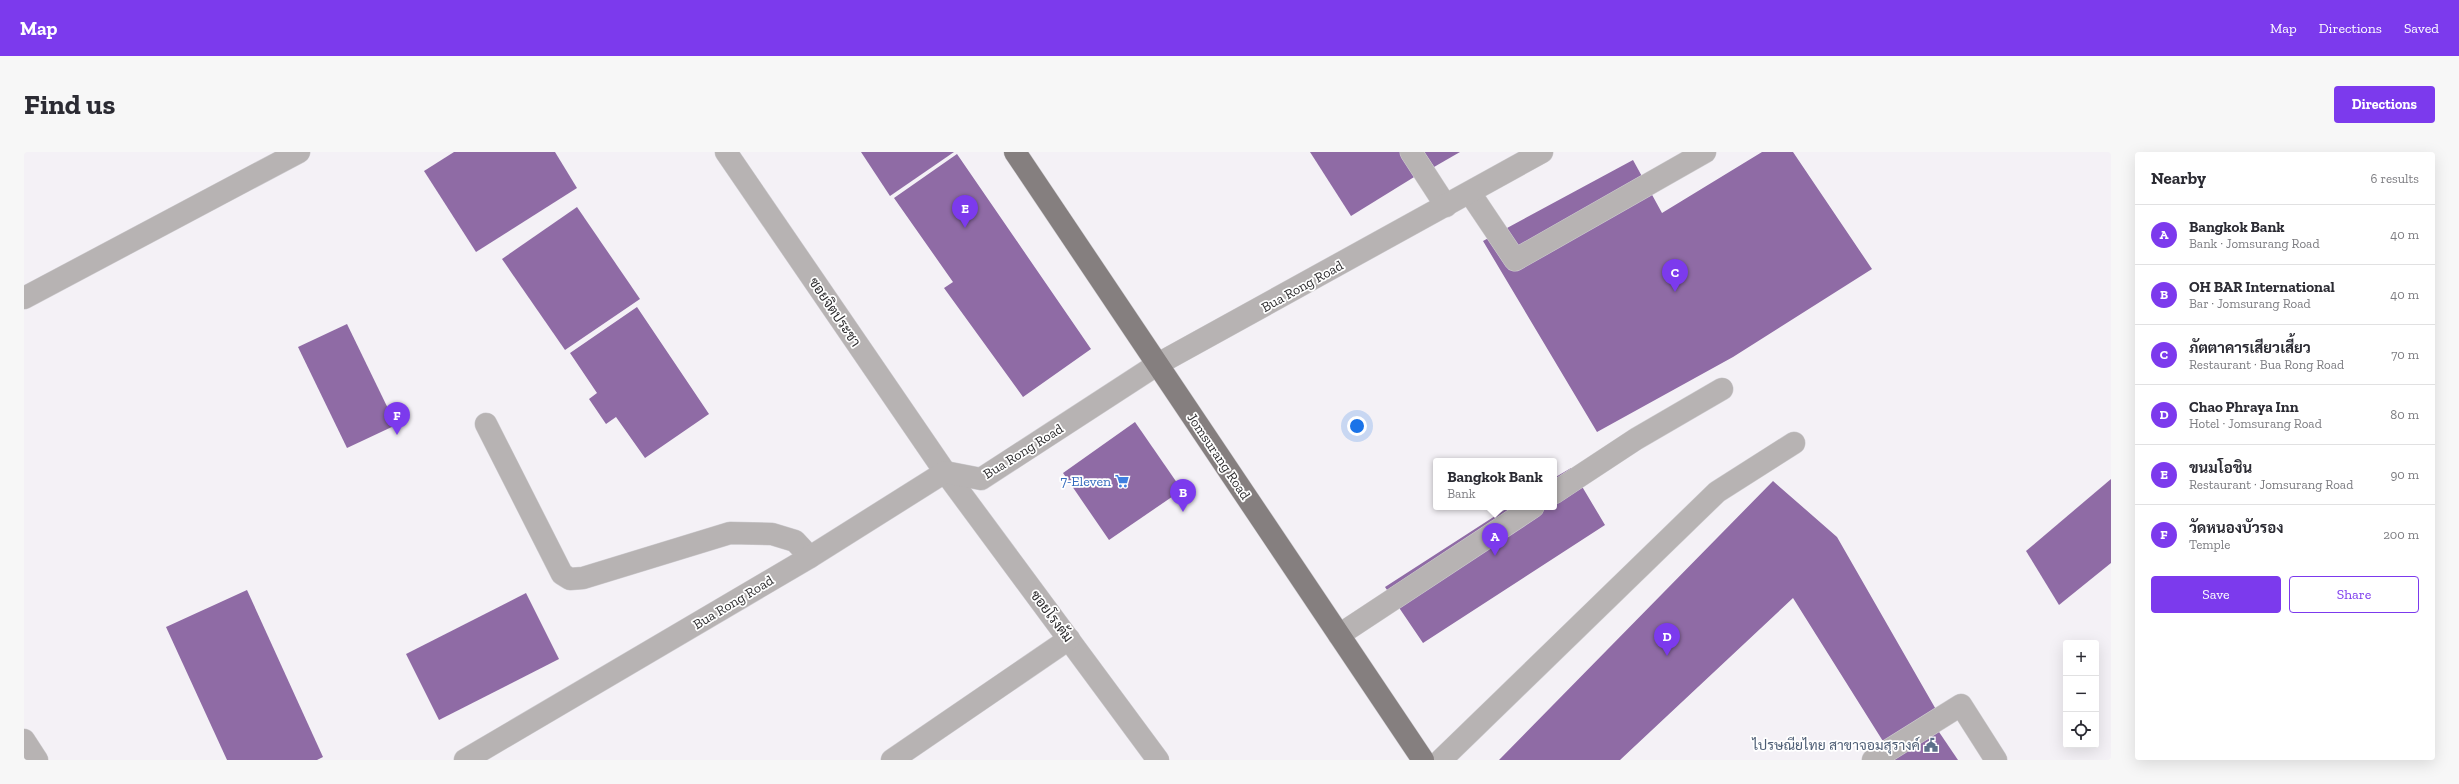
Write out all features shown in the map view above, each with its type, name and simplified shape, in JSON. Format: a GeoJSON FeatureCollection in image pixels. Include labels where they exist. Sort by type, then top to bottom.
{"type":"FeatureCollection","features":[{"type":"Feature","properties":{"kind":"main road","name":"Jomsurang Road"},"geometry":{"type":"LineString","coordinates":[[1015,152],[1423,760]]}},
{"type":"Feature","properties":{"kind":"street"},"geometry":{"type":"LineString","coordinates":[[24,298],[299,152]]}},
{"type":"Feature","properties":{"kind":"street","name":"ซอยจิตประชา"},"geometry":{"type":"LineString","coordinates":[[726,152],[945,472]]}},
{"type":"Feature","properties":{"kind":"street"},"geometry":{"type":"LineString","coordinates":[[1412,152],[1446,206]]}},
{"type":"Feature","properties":{"kind":"street","name":"Bua Rong Road"},"geometry":{"type":"LineString","coordinates":[[465,760],[810,557],[945,472],[981,479],[1158,364],[1542,152]]}},
{"type":"Feature","properties":{"kind":"street"},"geometry":{"type":"LineString","coordinates":[[1470,193],[1515,260],[1705,152]]}},
{"type":"Feature","properties":{"kind":"street"},"geometry":{"type":"LineString","coordinates":[[1557,491],[1636,439],[1722,389]]}},
{"type":"Feature","properties":{"kind":"street"},"geometry":{"type":"LineString","coordinates":[[486,424],[562,574],[570,579],[583,578],[730,533],[772,534],[795,541],[810,557]]}},
{"type":"Feature","properties":{"kind":"street"},"geometry":{"type":"LineString","coordinates":[[1441,760],[1717,492],[1794,443]]}},
{"type":"Feature","properties":{"kind":"street","name":"ซอยโรงต้ม"},"geometry":{"type":"LineString","coordinates":[[945,472],[1158,760]]}},
{"type":"Feature","properties":{"kind":"street"},"geometry":{"type":"LineString","coordinates":[[1339,635],[1528,510]]}},
{"type":"Feature","properties":{"kind":"street"},"geometry":{"type":"LineString","coordinates":[[892,760],[1069,639]]}},
{"type":"Feature","properties":{"kind":"street"},"geometry":{"type":"LineString","coordinates":[[1873,760],[1961,705],[1996,760]]}},
{"type":"Feature","properties":{"kind":"street"},"geometry":{"type":"LineString","coordinates":[[24,740],[37,760]]}},
{"type":"Feature","properties":{"kind":"building"},"geometry":{"type":"Polygon","coordinates":[[[454,152],[555,152],[577,188],[476,252],[424,171],[454,152]]]}},
{"type":"Feature","properties":{"kind":"building"},"geometry":{"type":"Polygon","coordinates":[[[861,152],[954,152],[890,196],[861,152]]]}},
{"type":"Feature","properties":{"kind":"building"},"geometry":{"type":"Polygon","coordinates":[[[1310,152],[1404,152],[1419,174],[1351,216],[1310,152]]]}},
{"type":"Feature","properties":{"kind":"building"},"geometry":{"type":"Polygon","coordinates":[[[1424,152],[1460,152],[1434,167],[1424,152]]]}},
{"type":"Feature","properties":{"kind":"building"},"geometry":{"type":"Polygon","coordinates":[[[1762,152],[1793,152],[1872,269],[1733,357],[1597,432],[1483,241],[1633,160],[1662,213],[1762,152]]]}},
{"type":"Feature","properties":{"kind":"building"},"geometry":{"type":"Polygon","coordinates":[[[957,154],[1091,349],[1023,397],[944,288],[953,282],[894,198],[957,154]]]}},
{"type":"Feature","properties":{"kind":"building"},"geometry":{"type":"Polygon","coordinates":[[[577,207],[640,299],[565,350],[502,259],[577,207]]]}},
{"type":"Feature","properties":{"kind":"building"},"geometry":{"type":"Polygon","coordinates":[[[637,307],[709,414],[645,458],[616,417],[606,424],[589,399],[597,393],[570,353],[637,307]]]}},
{"type":"Feature","properties":{"kind":"building"},"geometry":{"type":"Polygon","coordinates":[[[347,324],[396,425],[347,448],[298,347],[347,324]]]}},
{"type":"Feature","properties":{"kind":"building","name":"7-Eleven"},"geometry":{"type":"Polygon","coordinates":[[[1135,422],[1182,490],[1109,540],[1063,473],[1135,422]]]}},
{"type":"Feature","properties":{"kind":"building"},"geometry":{"type":"Polygon","coordinates":[[[1571,468],[1605,525],[1423,643],[1385,587],[1504,510],[1557,510],[1557,476],[1571,468]]]}},
{"type":"Feature","properties":{"kind":"building"},"geometry":{"type":"Polygon","coordinates":[[[2111,479],[2111,563],[2059,605],[2026,551],[2111,479]]]}},
{"type":"Feature","properties":{"kind":"building"},"geometry":{"type":"Polygon","coordinates":[[[1773,481],[1837,537],[1938,713],[1886,746],[1793,598],[1620,760],[1499,760],[1773,481]]]}},
{"type":"Feature","properties":{"kind":"building"},"geometry":{"type":"Polygon","coordinates":[[[247,590],[323,757],[317,760],[227,760],[166,627],[247,590]]]}},
{"type":"Feature","properties":{"kind":"building"},"geometry":{"type":"Polygon","coordinates":[[[526,593],[559,659],[439,720],[406,654],[526,593]]]}},
{"type":"Feature","properties":{"kind":"building","name":"ไปรษณียไทย สาขาจอมสุรางค์"},"geometry":{"type":"Polygon","coordinates":[[[1937,729],[1958,760],[1891,760],[1937,729]]]}},
{"type":"Feature","properties":{"kind":"place","name":"ขนมโอชิน"},"geometry":{"type":"Point","coordinates":[965,228]}},
{"type":"Feature","properties":{"kind":"place","name":"ภัตตาคารเสียวเสี้ยว"},"geometry":{"type":"Point","coordinates":[1675,292]}},
{"type":"Feature","properties":{"kind":"place","name":"วัดหนองบัวรอง"},"geometry":{"type":"Point","coordinates":[397,435]}},
{"type":"Feature","properties":{"kind":"place","name":"7-Eleven"},"geometry":{"type":"Point","coordinates":[1122,481]}},
{"type":"Feature","properties":{"kind":"place","name":"OH BAR International"},"geometry":{"type":"Point","coordinates":[1183,512]}},
{"type":"Feature","properties":{"kind":"place","name":"Bangkok Bank"},"geometry":{"type":"Point","coordinates":[1495,556]}},
{"type":"Feature","properties":{"kind":"place","name":"Chao Phraya Inn"},"geometry":{"type":"Point","coordinates":[1667,656]}},
{"type":"Feature","properties":{"kind":"place","name":"ไปรษณียไทย สาขาจอมสุรางค์"},"geometry":{"type":"Point","coordinates":[1931,745]}}]}
